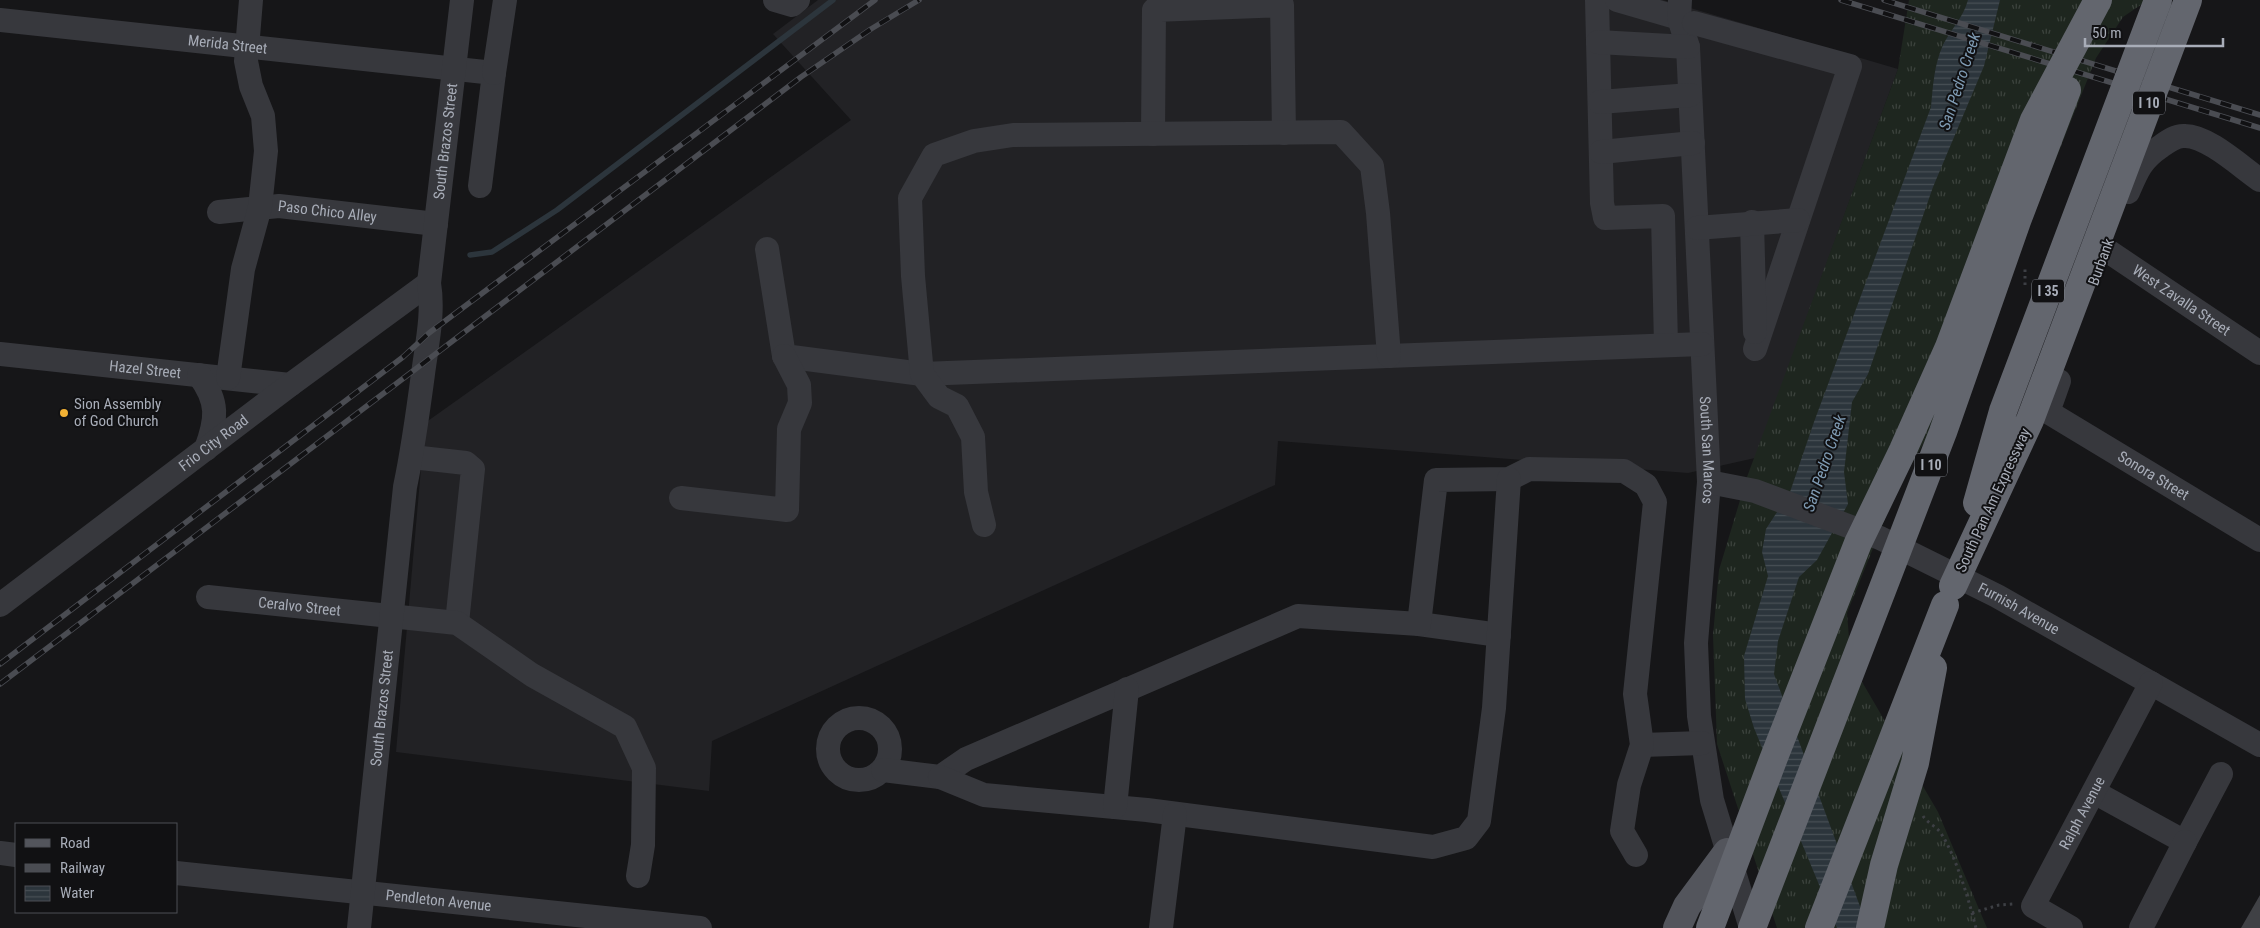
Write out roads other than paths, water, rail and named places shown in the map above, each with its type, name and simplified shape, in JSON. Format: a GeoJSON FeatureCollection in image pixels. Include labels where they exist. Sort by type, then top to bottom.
{"type":"FeatureCollection","features":[{"type":"Feature","properties":{"kind":"highway"},"geometry":{"type":"LineString","coordinates":[[1710,928],[1772,760],[1858,543],[1903,450],[1949,347],[2034,120],[2098,0]]}},
{"type":"Feature","properties":{"kind":"highway","name":"I 10"},"geometry":{"type":"LineString","coordinates":[[1752,928],[1943,432],[2014,230],[2103,0]]}},
{"type":"Feature","properties":{"kind":"highway","name":"South Pan Am Expressway"},"geometry":{"type":"LineString","coordinates":[[1949,596],[2003,411],[2158,0]]}},
{"type":"Feature","properties":{"kind":"highway","name":"South Pan Am Expressway"},"geometry":{"type":"LineString","coordinates":[[1819,928],[1949,596],[2030,420],[2188,0]]}},
{"type":"Feature","properties":{"kind":"highway"},"geometry":{"type":"LineString","coordinates":[[2111,206],[2200,0]]}},
{"type":"Feature","properties":{"kind":"highway"},"geometry":{"type":"LineString","coordinates":[[1870,928],[1887,855],[1915,763],[1949,596]]}},
{"type":"Feature","properties":{"kind":"main road"},"geometry":{"type":"LineString","coordinates":[[1677,928],[1687,906],[1727,852]]}},
{"type":"Feature","properties":{"kind":"main road"},"geometry":{"type":"LineString","coordinates":[[1699,928],[1709,907],[1727,852]]}},
{"type":"Feature","properties":{"kind":"street"},"geometry":{"type":"LineString","coordinates":[[228,378],[243,269],[260,207],[266,151],[263,116],[251,86],[246,61],[250,0]]}},
{"type":"Feature","properties":{"kind":"street","name":"South Brazos Street"},"geometry":{"type":"LineString","coordinates":[[405,487],[401,447],[414,348],[415,307],[428,283],[462,0]]}},
{"type":"Feature","properties":{"kind":"street"},"geometry":{"type":"LineString","coordinates":[[480,186],[505,0]]}},
{"type":"Feature","properties":{"kind":"street"},"geometry":{"type":"LineString","coordinates":[[775,0],[792,5],[798,0]]}},
{"type":"Feature","properties":{"kind":"street"},"geometry":{"type":"LineString","coordinates":[[1597,0],[1602,203],[1605,218],[1663,216],[1666,345]]}},
{"type":"Feature","properties":{"kind":"street"},"geometry":{"type":"LineString","coordinates":[[1617,0],[1687,10],[1850,66],[1755,349],[1752,222]]}},
{"type":"Feature","properties":{"kind":"street"},"geometry":{"type":"LineString","coordinates":[[1153,134],[1154,10],[1282,5],[1284,133]]}},
{"type":"Feature","properties":{"kind":"street","name":"South San Marcos"},"geometry":{"type":"LineString","coordinates":[[1687,10],[1709,482],[1696,643],[1697,690],[1702,743],[1712,800],[1752,928]]}},
{"type":"Feature","properties":{"kind":"street","name":"Merida Street"},"geometry":{"type":"LineString","coordinates":[[0,20],[246,48],[454,68],[494,74]]}},
{"type":"Feature","properties":{"kind":"street"},"geometry":{"type":"LineString","coordinates":[[1598,42],[1688,46]]}},
{"type":"Feature","properties":{"kind":"street"},"geometry":{"type":"LineString","coordinates":[[1600,102],[1690,95]]}},
{"type":"Feature","properties":{"kind":"street"},"geometry":{"type":"LineString","coordinates":[[984,525],[976,492],[973,437],[970,429],[957,406],[939,397],[922,374],[913,276],[910,198],[934,155],[974,141],[1013,136],[1341,132],[1372,166],[1378,213],[1389,356]]}},
{"type":"Feature","properties":{"kind":"street","name":"Burbank"},"geometry":{"type":"LineString","coordinates":[[2048,412],[2104,249],[2138,168],[2146,156],[2171,139],[2184,136],[2204,141],[2260,180]]}},
{"type":"Feature","properties":{"kind":"street"},"geometry":{"type":"LineString","coordinates":[[1601,152],[1692,143]]}},
{"type":"Feature","properties":{"kind":"street","name":"Paso Chico Alley"},"geometry":{"type":"LineString","coordinates":[[219,212],[279,206],[436,224]]}},
{"type":"Feature","properties":{"kind":"street"},"geometry":{"type":"LineString","coordinates":[[1697,228],[1752,222],[1798,220]]}},
{"type":"Feature","properties":{"kind":"street"},"geometry":{"type":"LineString","coordinates":[[681,498],[787,510],[789,428],[800,404],[798,385],[784,356],[767,248]]}},
{"type":"Feature","properties":{"kind":"street","name":"West Zavalla Street"},"geometry":{"type":"LineString","coordinates":[[2104,249],[2260,353]]}},
{"type":"Feature","properties":{"kind":"street","name":"South Brazos Street"},"geometry":{"type":"LineString","coordinates":[[359,928],[405,487],[412,457],[429,333],[432,299],[428,283]]}},
{"type":"Feature","properties":{"kind":"street","name":"Frio City Road"},"geometry":{"type":"LineString","coordinates":[[0,605],[290,384],[428,283]]}},
{"type":"Feature","properties":{"kind":"street"},"geometry":{"type":"LineString","coordinates":[[784,356],[922,374],[1702,344]]}},
{"type":"Feature","properties":{"kind":"street","name":"Hazel Street"},"geometry":{"type":"LineString","coordinates":[[0,354],[290,384]]}},
{"type":"Feature","properties":{"kind":"street"},"geometry":{"type":"LineString","coordinates":[[199,375],[208,388],[214,404],[214,426],[206,449]]}},
{"type":"Feature","properties":{"kind":"street","name":"Sonora Street"},"geometry":{"type":"LineString","coordinates":[[2048,412],[2260,540]]}},
{"type":"Feature","properties":{"kind":"street"},"geometry":{"type":"LineString","coordinates":[[412,457],[466,463],[473,469],[457,623],[532,675],[625,727],[644,768],[643,845],[638,876]]}},
{"type":"Feature","properties":{"kind":"street"},"geometry":{"type":"LineString","coordinates":[[1419,624],[1436,480],[1509,479],[1529,469],[1624,471],[1646,485],[1655,502],[1635,694],[1642,745],[1629,784],[1622,831],[1636,855]]}},
{"type":"Feature","properties":{"kind":"street"},"geometry":{"type":"LineString","coordinates":[[883,770],[940,778],[984,795],[1115,807],[1434,847],[1466,838],[1479,822],[1494,708],[1509,479]]}},
{"type":"Feature","properties":{"kind":"street","name":"Furnish Avenue"},"geometry":{"type":"LineString","coordinates":[[1709,482],[1755,491],[1880,538],[1997,596],[2260,745]]}},
{"type":"Feature","properties":{"kind":"street","name":"Ceralvo Street"},"geometry":{"type":"LineString","coordinates":[[208,597],[457,623]]}},
{"type":"Feature","properties":{"kind":"street"},"geometry":{"type":"LineString","coordinates":[[940,778],[966,758],[1298,616],[1419,624],[1498,635]]}},
{"type":"Feature","properties":{"kind":"street","name":"Ralph Avenue"},"geometry":{"type":"LineString","coordinates":[[2071,928],[2033,906],[2151,683]]}},
{"type":"Feature","properties":{"kind":"street"},"geometry":{"type":"LineString","coordinates":[[1115,807],[1127,689]]}},
{"type":"Feature","properties":{"kind":"street"},"geometry":{"type":"LineString","coordinates":[[1642,745],[1702,743]]}},
{"type":"Feature","properties":{"kind":"street"},"geometry":{"type":"LineString","coordinates":[[2142,928],[2221,774]]}},
{"type":"Feature","properties":{"kind":"street"},"geometry":{"type":"LineString","coordinates":[[2094,792],[2185,842]]}},
{"type":"Feature","properties":{"kind":"street"},"geometry":{"type":"LineString","coordinates":[[1160,928],[1175,814]]}},
{"type":"Feature","properties":{"kind":"street"},"geometry":{"type":"LineString","coordinates":[[0,853],[15,855]]}},
{"type":"Feature","properties":{"kind":"street","name":"Pendleton Avenue"},"geometry":{"type":"LineString","coordinates":[[178,873],[700,928]]}},
{"type":"Feature","properties":{"kind":"water","name":"San Pedro Creek"},"geometry":{"type":"Polygon","coordinates":[[[1968,0],[2000,0],[1984,66],[1933,187],[1868,374],[1852,402],[1844,472],[1848,504],[1817,560],[1799,577],[1778,641],[1774,674],[1868,928],[1837,928],[1754,728],[1745,699],[1744,656],[1768,576],[1762,552],[1766,529],[1790,492],[1814,422],[1931,107],[1934,76],[1940,53],[1968,0]]]}},
{"type":"Feature","properties":{"kind":"waterway"},"geometry":{"type":"LineString","coordinates":[[470,255],[492,252],[557,210],[833,0]]}},
{"type":"Feature","properties":{"kind":"railway"},"geometry":{"type":"LineString","coordinates":[[0,664],[403,357],[429,333],[875,0]]}},
{"type":"Feature","properties":{"kind":"railway"},"geometry":{"type":"LineString","coordinates":[[0,684],[801,77],[871,29],[919,0]]}},
{"type":"Feature","properties":{"kind":"railway"},"geometry":{"type":"LineString","coordinates":[[1841,0],[2260,128]]}},
{"type":"Feature","properties":{"kind":"railway"},"geometry":{"type":"LineString","coordinates":[[1884,0],[2260,115]]}},
{"type":"Feature","properties":{"kind":"place","name":"Sion Assembly of God Church"},"geometry":{"type":"Point","coordinates":[64,413]}}]}
